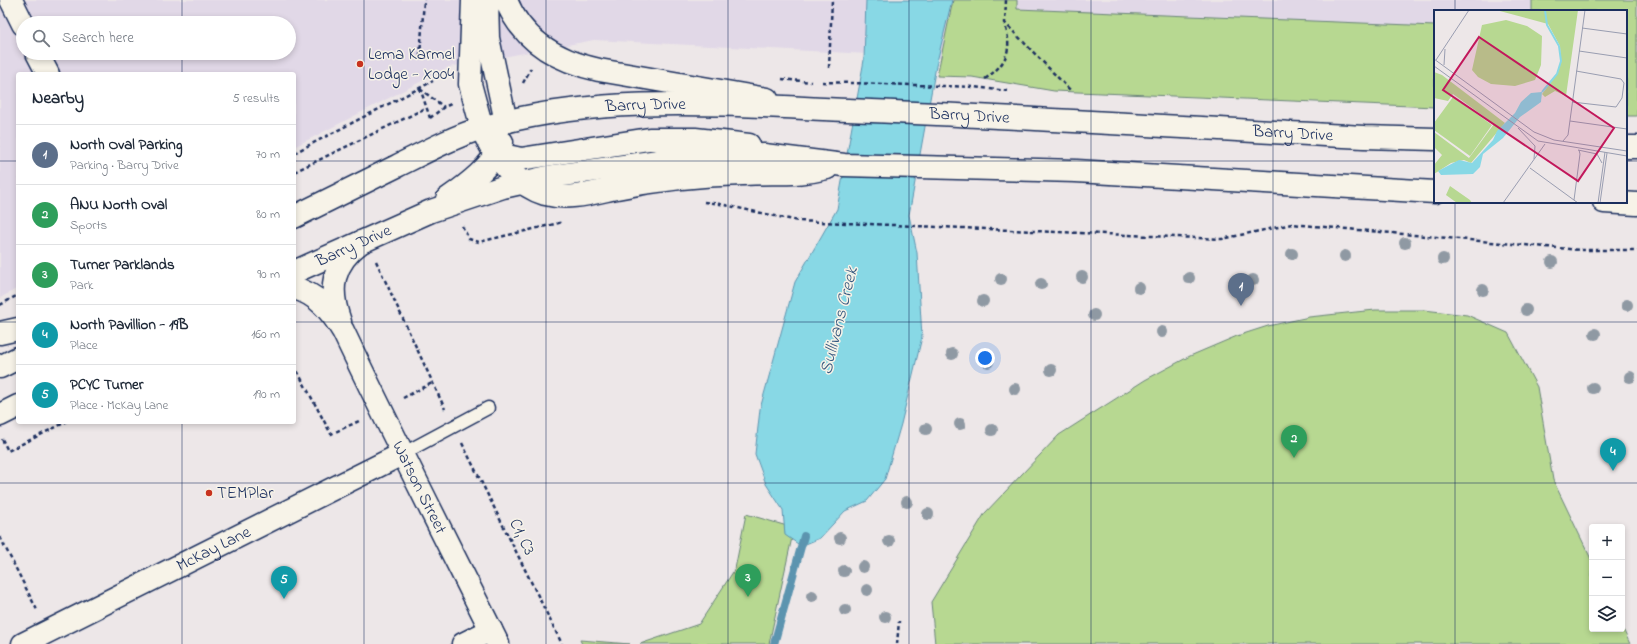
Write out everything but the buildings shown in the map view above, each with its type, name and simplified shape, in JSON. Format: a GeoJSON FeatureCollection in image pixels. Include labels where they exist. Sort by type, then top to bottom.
{"type":"FeatureCollection","features":[{"type":"Feature","properties":{"kind":"main road"},"geometry":{"type":"LineString","coordinates":[[473,0],[470,84],[482,128],[505,166],[524,182],[545,194],[572,196],[685,177],[748,173],[798,174],[844,165]]}},
{"type":"Feature","properties":{"kind":"main road"},"geometry":{"type":"LineString","coordinates":[[487,0],[488,38],[506,122]]}},
{"type":"Feature","properties":{"kind":"main road"},"geometry":{"type":"LineString","coordinates":[[506,0],[518,22],[534,41],[548,52],[572,64],[815,108]]}},
{"type":"Feature","properties":{"kind":"main road"},"geometry":{"type":"LineString","coordinates":[[12,1],[19,16]]}},
{"type":"Feature","properties":{"kind":"main road"},"geometry":{"type":"LineString","coordinates":[[41,60],[47,72]]}},
{"type":"Feature","properties":{"kind":"main road","name":"Barry Drive"},"geometry":{"type":"LineString","coordinates":[[296,216],[438,145],[482,128],[580,108],[641,104],[815,108],[1340,136],[1434,139]]}},
{"type":"Feature","properties":{"kind":"main road","name":"Barry Drive"},"geometry":{"type":"LineString","coordinates":[[413,219],[463,188],[486,166],[497,152],[505,133],[506,122]]}},
{"type":"Feature","properties":{"kind":"main road","name":"Barry Drive"},"geometry":{"type":"LineString","coordinates":[[497,152],[521,159],[649,139],[695,139],[761,146],[844,165],[1076,171],[1434,192]]}},
{"type":"Feature","properties":{"kind":"main road"},"geometry":{"type":"LineString","coordinates":[[1627,146],[1637,147]]}},
{"type":"Feature","properties":{"kind":"main road","name":"Barry Drive"},"geometry":{"type":"LineString","coordinates":[[296,271],[454,202],[524,182]]}},
{"type":"Feature","properties":{"kind":"main road"},"geometry":{"type":"LineString","coordinates":[[1620,203],[1637,204]]}},
{"type":"Feature","properties":{"kind":"main road","name":"Watson Street"},"geometry":{"type":"LineString","coordinates":[[343,331],[336,310],[332,286],[343,258],[361,242]]}},
{"type":"Feature","properties":{"kind":"main road","name":"Watson Street"},"geometry":{"type":"LineString","coordinates":[[296,289],[314,295],[337,320],[380,410],[404,453],[495,637]]}},
{"type":"Feature","properties":{"kind":"main road"},"geometry":{"type":"LineString","coordinates":[[0,333],[16,329]]}},
{"type":"Feature","properties":{"kind":"main road"},"geometry":{"type":"LineString","coordinates":[[0,367],[16,359]]}},
{"type":"Feature","properties":{"kind":"main road"},"geometry":{"type":"LineString","coordinates":[[0,415],[16,407]]}},
{"type":"Feature","properties":{"kind":"main road","name":"McKay Lane"},"geometry":{"type":"LineString","coordinates":[[23,644],[404,453]]}},
{"type":"Feature","properties":{"kind":"main road"},"geometry":{"type":"LineString","coordinates":[[463,644],[495,637]]}},
{"type":"Feature","properties":{"kind":"lane"},"geometry":{"type":"LineString","coordinates":[[404,453],[488,408]]}},
{"type":"Feature","properties":{"kind":"path"},"geometry":{"type":"LineString","coordinates":[[420,56],[424,0]]}},
{"type":"Feature","properties":{"kind":"path"},"geometry":{"type":"LineString","coordinates":[[829,68],[832,0]]}},
{"type":"Feature","properties":{"kind":"path"},"geometry":{"type":"LineString","coordinates":[[984,78],[995,71],[1003,63],[1008,53],[1008,36],[1005,23],[1006,0]]}},
{"type":"Feature","properties":{"kind":"path"},"geometry":{"type":"LineString","coordinates":[[1005,23],[1071,91]]}},
{"type":"Feature","properties":{"kind":"path"},"geometry":{"type":"LineString","coordinates":[[296,152],[433,81]]}},
{"type":"Feature","properties":{"kind":"path"},"geometry":{"type":"LineString","coordinates":[[844,83],[941,87]]}},
{"type":"Feature","properties":{"kind":"path"},"geometry":{"type":"LineString","coordinates":[[420,88],[444,107]]}},
{"type":"Feature","properties":{"kind":"path"},"geometry":{"type":"LineString","coordinates":[[420,88],[432,125]]}},
{"type":"Feature","properties":{"kind":"path"},"geometry":{"type":"LineString","coordinates":[[296,171],[426,108]]}},
{"type":"Feature","properties":{"kind":"path"},"geometry":{"type":"LineString","coordinates":[[702,202],[720,204],[798,221],[954,226],[1222,239],[1292,224],[1580,250],[1637,250]]}},
{"type":"Feature","properties":{"kind":"path"},"geometry":{"type":"LineString","coordinates":[[455,226],[461,224],[469,239],[480,242],[567,222]]}},
{"type":"Feature","properties":{"kind":"path"},"geometry":{"type":"LineString","coordinates":[[383,257],[376,261],[446,410]]}},
{"type":"Feature","properties":{"kind":"path"},"geometry":{"type":"LineString","coordinates":[[0,305],[16,296]]}},
{"type":"Feature","properties":{"kind":"path"},"geometry":{"type":"LineString","coordinates":[[296,368],[331,434],[362,419]]}},
{"type":"Feature","properties":{"kind":"path"},"geometry":{"type":"LineString","coordinates":[[402,399],[432,383]]}},
{"type":"Feature","properties":{"kind":"path"},"geometry":{"type":"LineString","coordinates":[[0,435],[8,451],[62,424]]}},
{"type":"Feature","properties":{"kind":"path","name":"C1, C3"},"geometry":{"type":"LineString","coordinates":[[461,440],[562,644]]}},
{"type":"Feature","properties":{"kind":"path"},"geometry":{"type":"LineString","coordinates":[[0,537],[40,617]]}},
{"type":"Feature","properties":{"kind":"path"},"geometry":{"type":"LineString","coordinates":[[897,644],[899,620]]}},
{"type":"Feature","properties":{"kind":"shaded area"},"geometry":{"type":"Polygon","coordinates":[[[0,0],[1637,0],[1627,10],[1434,10],[1434,83],[594,40],[449,67],[296,146],[296,72],[16,72],[16,289],[0,298],[0,0]]]}},
{"type":"Feature","properties":{"kind":"green space"},"geometry":{"type":"Polygon","coordinates":[[[953,0],[1017,0],[1017,9],[1434,26],[1434,107],[1054,91],[972,77],[937,76],[953,0]]]}},
{"type":"Feature","properties":{"kind":"green space"},"geometry":{"type":"Polygon","coordinates":[[[1532,0],[1637,0],[1637,116],[1627,116],[1627,10],[1532,10],[1532,0]]]}},
{"type":"Feature","properties":{"kind":"green space"},"geometry":{"type":"Polygon","coordinates":[[[1375,310],[1424,310],[1467,315],[1508,333],[1537,387],[1553,480],[1589,555],[1589,632],[1624,632],[1630,644],[935,644],[931,602],[985,513],[1059,435],[1145,380],[1190,356],[1237,336],[1268,326],[1309,317],[1375,310]]]}},
{"type":"Feature","properties":{"kind":"green space"},"geometry":{"type":"Polygon","coordinates":[[[746,514],[794,528],[769,644],[640,644],[699,624],[735,569],[746,514]]]}},
{"type":"Feature","properties":{"kind":"green space"},"geometry":{"type":"Polygon","coordinates":[[[580,640],[630,644],[582,644],[580,640]]]}},
{"type":"Feature","properties":{"kind":"water"},"geometry":{"type":"Polygon","coordinates":[[[866,0],[952,0],[936,66],[909,215],[917,253],[922,337],[901,424],[885,479],[867,501],[845,511],[820,538],[801,546],[785,535],[783,510],[766,484],[755,454],[760,409],[795,282],[837,209],[864,60],[866,0]]]}},
{"type":"Feature","properties":{"kind":"waterway","name":"Sullivans Creek"},"geometry":{"type":"LineString","coordinates":[[774,644],[804,536]]}},
{"type":"Feature","properties":{"kind":"place","name":"Lema Karmel Lodge - X004"},"geometry":{"type":"Point","coordinates":[360,64]}},
{"type":"Feature","properties":{"kind":"place","name":"North Oval Parking"},"geometry":{"type":"Point","coordinates":[1241,306]}},
{"type":"Feature","properties":{"kind":"place","name":"ANU North Oval"},"geometry":{"type":"Point","coordinates":[1294,458]}},
{"type":"Feature","properties":{"kind":"place","name":"North Pavillion - 19B"},"geometry":{"type":"Point","coordinates":[1613,471]}},
{"type":"Feature","properties":{"kind":"place","name":"TEMPlar"},"geometry":{"type":"Point","coordinates":[209,493]}},
{"type":"Feature","properties":{"kind":"place","name":"Turner Parklands"},"geometry":{"type":"Point","coordinates":[748,597]}},
{"type":"Feature","properties":{"kind":"place","name":"PCYC Turner"},"geometry":{"type":"Point","coordinates":[284,599]}}]}
